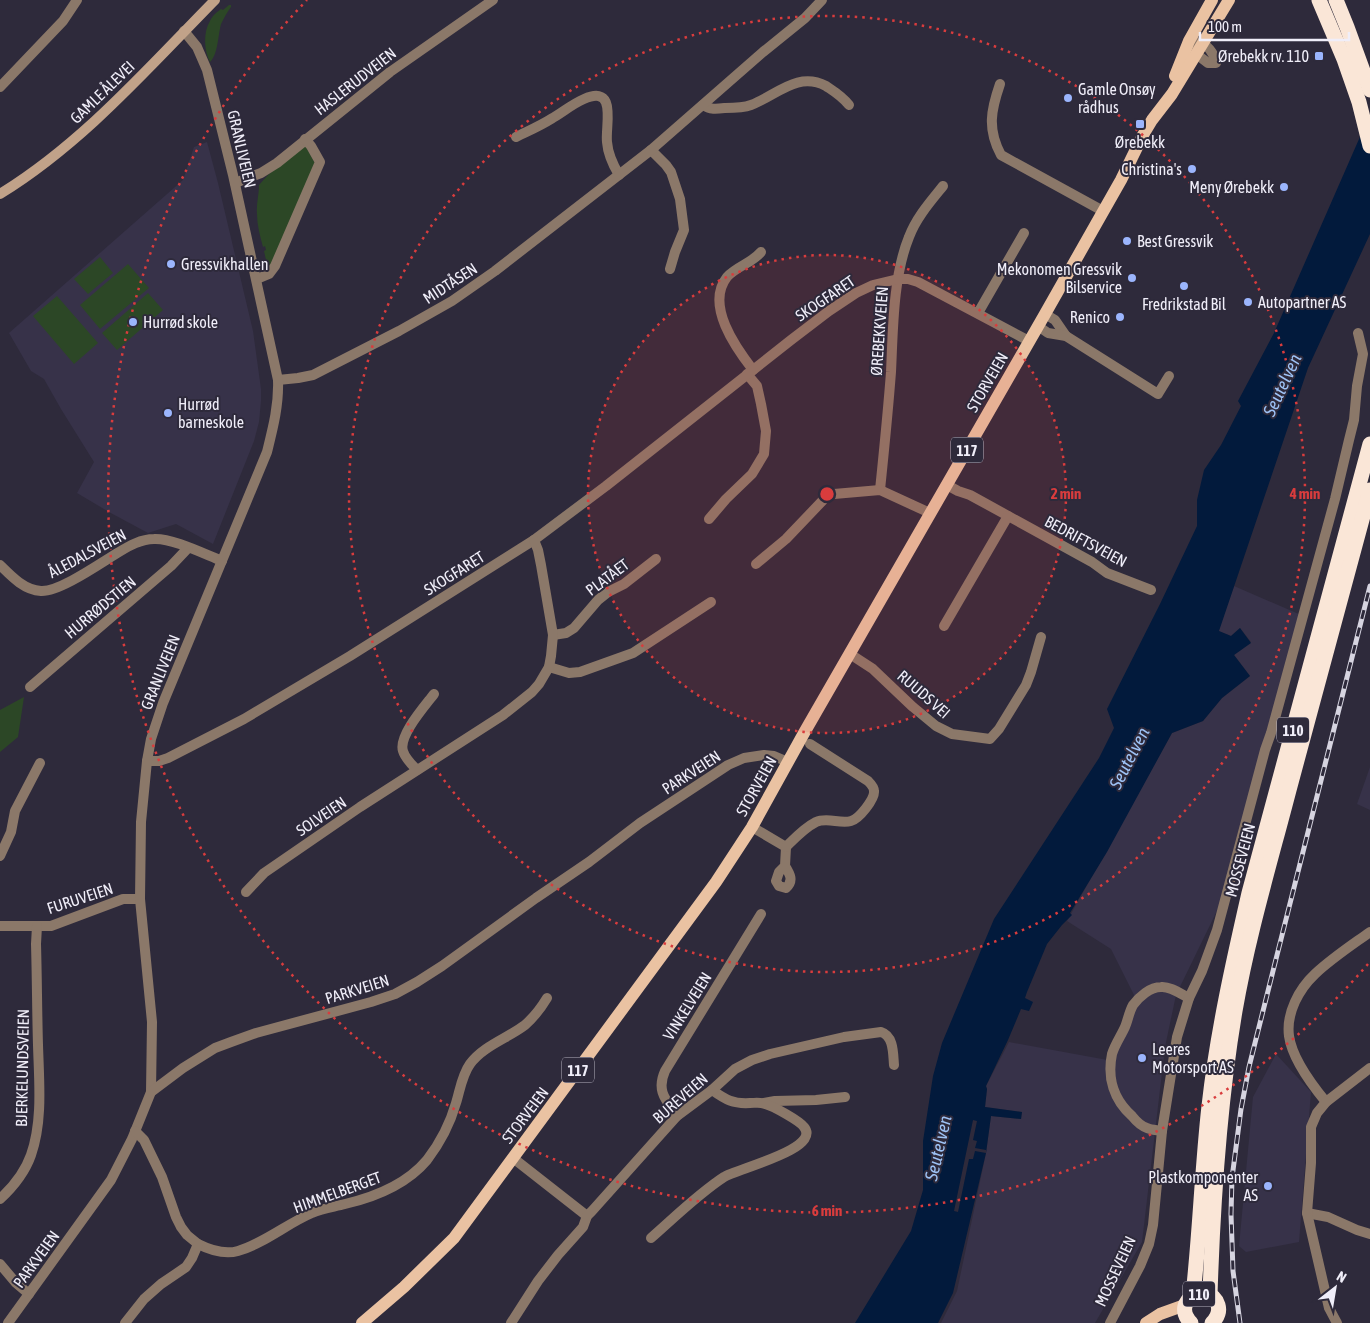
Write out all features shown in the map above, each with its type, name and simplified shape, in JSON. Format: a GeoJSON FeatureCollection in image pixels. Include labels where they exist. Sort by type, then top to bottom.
{"type":"FeatureCollection","features":[{"type":"Feature","properties":{"kind":"highway"},"geometry":{"type":"LineString","coordinates":[[1311,0],[1360,85]]}},
{"type":"Feature","properties":{"kind":"highway"},"geometry":{"type":"LineString","coordinates":[[1319,0],[1360,85]]}},
{"type":"Feature","properties":{"kind":"highway"},"geometry":{"type":"LineString","coordinates":[[1328,0],[1370,111]]}},
{"type":"Feature","properties":{"kind":"highway"},"geometry":{"type":"LineString","coordinates":[[1336,0],[1360,85],[1365,129],[1370,146]]}},
{"type":"Feature","properties":{"kind":"highway","name":"MOSSEVEIEN"},"geometry":{"type":"LineString","coordinates":[[1189,1300],[1199,1246],[1209,1105],[1216,1052],[1234,955],[1370,444]]}},
{"type":"Feature","properties":{"kind":"highway","name":"MOSSEVEIEN"},"geometry":{"type":"LineString","coordinates":[[1210,1296],[1219,1132],[1237,1001],[1260,898],[1370,490]]}},
{"type":"Feature","properties":{"kind":"highway","name":"110"},"geometry":{"type":"LineString","coordinates":[[1191,1323],[1185,1314],[1189,1300],[1202,1293],[1210,1296],[1218,1306],[1218,1314],[1213,1323]]}},
{"type":"Feature","properties":{"kind":"main road","name":"GAMLE ÅLEVEI"},"geometry":{"type":"LineString","coordinates":[[0,194],[48,160],[92,123],[215,0]]}},
{"type":"Feature","properties":{"kind":"main road","name":"STORVEIEN"},"geometry":{"type":"LineString","coordinates":[[362,1323],[404,1287],[454,1238],[716,882],[752,827],[1104,211],[1143,135],[1163,104],[1193,46],[1212,0]]}},
{"type":"Feature","properties":{"kind":"main road","name":"STORVEIEN"},"geometry":{"type":"LineString","coordinates":[[1193,46],[1229,0]]}},
{"type":"Feature","properties":{"kind":"main road"},"geometry":{"type":"LineString","coordinates":[[1146,1323],[1189,1300]]}},
{"type":"Feature","properties":{"kind":"street"},"geometry":{"type":"LineString","coordinates":[[0,87],[63,21],[77,0]]}},
{"type":"Feature","properties":{"kind":"street","name":"HASLERUDVEIEN"},"geometry":{"type":"LineString","coordinates":[[235,183],[260,173],[277,163],[390,72],[493,0]]}},
{"type":"Feature","properties":{"kind":"street","name":"MIDTÅSEN"},"geometry":{"type":"LineString","coordinates":[[278,380],[313,375],[399,331],[452,301],[652,150],[762,52],[805,18],[822,0]]}},
{"type":"Feature","properties":{"kind":"street","name":"GRANLIVEIEN"},"geometry":{"type":"LineString","coordinates":[[151,1092],[152,1022],[140,899],[141,822],[147,762],[163,703],[267,452],[278,394],[278,380],[257,279],[207,70],[197,47],[184,31]]}},
{"type":"Feature","properties":{"kind":"street"},"geometry":{"type":"LineString","coordinates":[[703,105],[714,109],[743,108],[751,106],[783,89],[806,81],[817,82],[832,90],[843,97],[849,105]]}},
{"type":"Feature","properties":{"kind":"street"},"geometry":{"type":"LineString","coordinates":[[1000,84],[992,109],[992,120],[996,145],[1000,155],[1104,211]]}},
{"type":"Feature","properties":{"kind":"street"},"geometry":{"type":"LineString","coordinates":[[516,136],[550,120],[584,99],[594,96],[601,97],[606,101],[608,108],[606,140],[608,150],[619,175]]}},
{"type":"Feature","properties":{"kind":"street"},"geometry":{"type":"LineString","coordinates":[[257,279],[269,274],[275,266],[320,162],[305,139]]}},
{"type":"Feature","properties":{"kind":"street"},"geometry":{"type":"LineString","coordinates":[[652,150],[671,172],[680,199],[683,217],[684,230],[670,269]]}},
{"type":"Feature","properties":{"kind":"street","name":"ØREBEKKVEIEN"},"geometry":{"type":"LineString","coordinates":[[880,490],[900,266],[909,236],[922,213],[942,186]]}},
{"type":"Feature","properties":{"kind":"street"},"geometry":{"type":"LineString","coordinates":[[978,313],[1024,233]]}},
{"type":"Feature","properties":{"kind":"street"},"geometry":{"type":"LineString","coordinates":[[709,520],[726,499],[752,474],[764,454],[766,431],[757,386],[731,338],[720,310],[719,301],[720,292],[727,278],[733,272],[756,258],[761,252]]}},
{"type":"Feature","properties":{"kind":"street","name":"SKOGFARET"},"geometry":{"type":"LineString","coordinates":[[147,762],[168,758],[244,719],[350,656],[534,540],[606,486],[829,310],[873,284],[898,279],[918,282],[1029,341]]}},
{"type":"Feature","properties":{"kind":"street"},"geometry":{"type":"LineString","coordinates":[[1045,314],[1056,320],[1066,336]]}},
{"type":"Feature","properties":{"kind":"street"},"geometry":{"type":"LineString","coordinates":[[1038,326],[1048,333],[1066,336],[1158,394],[1169,376]]}},
{"type":"Feature","properties":{"kind":"street","name":"MOSSEVEIEN"},"geometry":{"type":"LineString","coordinates":[[1110,1323],[1140,1266],[1149,1244],[1153,1225],[1162,1131],[1177,1037],[1189,998],[1202,971],[1217,930],[1337,491],[1354,420],[1357,386],[1363,354],[1358,333]]}},
{"type":"Feature","properties":{"kind":"street","name":"BEDRIFTSVEIEN"},"geometry":{"type":"LineString","coordinates":[[948,481],[961,485],[970,495],[1092,562],[1107,573],[1151,590]]}},
{"type":"Feature","properties":{"kind":"street"},"geometry":{"type":"LineString","coordinates":[[756,564],[786,539],[828,496],[834,494],[880,490],[930,514]]}},
{"type":"Feature","properties":{"kind":"street"},"geometry":{"type":"LineString","coordinates":[[944,626],[1008,516]]}},
{"type":"Feature","properties":{"kind":"street","name":"ÅLEDALSVEIEN"},"geometry":{"type":"LineString","coordinates":[[0,565],[24,586],[41,591],[52,590],[76,579],[129,546],[152,538],[173,542],[222,561]]}},
{"type":"Feature","properties":{"kind":"street","name":"SOLVEIEN"},"geometry":{"type":"LineString","coordinates":[[246,892],[264,872],[503,715],[523,700],[539,684],[549,667],[553,635],[538,550],[534,540]]}},
{"type":"Feature","properties":{"kind":"street","name":"HURRØDSTIEN"},"geometry":{"type":"LineString","coordinates":[[30,687],[170,566],[188,548]]}},
{"type":"Feature","properties":{"kind":"street","name":"PLATÅET"},"geometry":{"type":"LineString","coordinates":[[553,635],[566,633],[574,628],[598,600],[608,592],[624,584],[656,559]]}},
{"type":"Feature","properties":{"kind":"street"},"geometry":{"type":"LineString","coordinates":[[549,667],[569,673],[580,672],[633,654],[711,602]]}},
{"type":"Feature","properties":{"kind":"street","name":"RUUDS VEI"},"geometry":{"type":"LineString","coordinates":[[850,654],[873,669],[936,726],[952,734],[984,739],[990,738],[999,729],[1026,684],[1032,672],[1041,636]]}},
{"type":"Feature","properties":{"kind":"street"},"geometry":{"type":"LineString","coordinates":[[417,770],[403,753],[403,740],[413,722],[434,694]]}},
{"type":"Feature","properties":{"kind":"street"},"geometry":{"type":"LineString","coordinates":[[785,866],[786,847],[807,827],[818,821],[851,821],[858,817],[874,795],[874,790],[868,781],[810,744]]}},
{"type":"Feature","properties":{"kind":"street","name":"PARKVEIEN"},"geometry":{"type":"LineString","coordinates":[[8,1323],[111,1180],[135,1131],[151,1092],[183,1068],[215,1048],[256,1033],[395,994],[442,966],[528,903],[589,862],[640,823],[728,766],[744,758],[764,755],[774,756],[788,762]]}},
{"type":"Feature","properties":{"kind":"street"},"geometry":{"type":"LineString","coordinates":[[0,856],[11,832],[15,811],[40,763]]}},
{"type":"Feature","properties":{"kind":"street"},"geometry":{"type":"LineString","coordinates":[[752,827],[786,847]]}},
{"type":"Feature","properties":{"kind":"street","name":"FURUVEIEN"},"geometry":{"type":"LineString","coordinates":[[0,926],[51,926],[124,899],[140,899]]}},
{"type":"Feature","properties":{"kind":"street","name":"VINKELVEIEN"},"geometry":{"type":"LineString","coordinates":[[678,1116],[665,1098],[661,1088],[661,1080],[761,914]]}},
{"type":"Feature","properties":{"kind":"street","name":"BJERKELUNDSVEIEN"},"geometry":{"type":"LineString","coordinates":[[0,1199],[9,1191],[27,1164],[31,1155],[38,1118],[37,926]]}},
{"type":"Feature","properties":{"kind":"street"},"geometry":{"type":"LineString","coordinates":[[1326,1102],[1315,1089],[1292,1049],[1289,1036],[1291,1015],[1302,988],[1314,974],[1370,932]]}},
{"type":"Feature","properties":{"kind":"street"},"geometry":{"type":"LineString","coordinates":[[1162,1131],[1146,1128],[1126,1112],[1114,1091],[1110,1079],[1112,1053],[1134,1005],[1148,991],[1162,986],[1189,998]]}},
{"type":"Feature","properties":{"kind":"street","name":"HIMMELBERGET"},"geometry":{"type":"LineString","coordinates":[[198,1244],[215,1251],[237,1251],[311,1213],[374,1196],[393,1188],[426,1161],[441,1140],[470,1063],[482,1052],[526,1024],[538,1012],[547,998]]}},
{"type":"Feature","properties":{"kind":"street","name":"BUREVEIEN"},"geometry":{"type":"LineString","coordinates":[[511,1323],[538,1281],[583,1227],[587,1216],[678,1116],[712,1090],[735,1069],[752,1060],[770,1054],[855,1035],[881,1032],[886,1033],[891,1039],[894,1065]]}},
{"type":"Feature","properties":{"kind":"street"},"geometry":{"type":"LineString","coordinates":[[1337,1323],[1329,1308],[1308,1213],[1311,1127],[1317,1113],[1326,1102],[1370,1068]]}},
{"type":"Feature","properties":{"kind":"street"},"geometry":{"type":"LineString","coordinates":[[712,1090],[738,1104],[844,1097]]}},
{"type":"Feature","properties":{"kind":"street"},"geometry":{"type":"LineString","coordinates":[[651,1238],[701,1193],[726,1175],[792,1150],[802,1144],[807,1132],[804,1127],[764,1103]]}},
{"type":"Feature","properties":{"kind":"street"},"geometry":{"type":"LineString","coordinates":[[125,1323],[144,1299],[186,1266],[198,1244],[181,1228],[159,1170],[144,1140],[135,1131]]}},
{"type":"Feature","properties":{"kind":"street"},"geometry":{"type":"LineString","coordinates":[[513,1158],[587,1216]]}},
{"type":"Feature","properties":{"kind":"street"},"geometry":{"type":"LineString","coordinates":[[1308,1213],[1328,1217],[1370,1234]]}},
{"type":"Feature","properties":{"kind":"street"},"geometry":{"type":"LineString","coordinates":[[0,1264],[16,1283],[29,1294]]}},
{"type":"Feature","properties":{"kind":"shaded area","name":"Hurrød skole"},"geometry":{"type":"Polygon","coordinates":[[[207,142],[253,331],[261,389],[259,422],[254,441],[213,544],[176,524],[148,533],[77,493],[94,462],[44,379],[31,371],[9,333],[183,180],[194,147],[207,142]]]}},
{"type":"Feature","properties":{"kind":"shaded area"},"geometry":{"type":"Polygon","coordinates":[[[1234,586],[1301,615],[1230,884],[1176,995],[1165,1047],[1142,1242],[1095,1323],[941,1323],[957,1291],[986,1153],[991,1116],[1021,1119],[1022,1112],[985,1107],[986,1086],[1009,1042],[1113,1061],[1134,995],[1111,949],[1067,921],[1172,733],[1203,721],[1222,698],[1250,676],[1234,655],[1251,642],[1240,628],[1231,636],[1218,631],[1234,586]]]}},
{"type":"Feature","properties":{"kind":"shaded area"},"geometry":{"type":"Polygon","coordinates":[[[1370,767],[1370,810],[1357,804],[1370,767]]]}},
{"type":"Feature","properties":{"kind":"shaded area"},"geometry":{"type":"Polygon","coordinates":[[[1276,1054],[1311,1092],[1299,1242],[1246,1252],[1239,1246],[1253,1097],[1276,1054]]]}},
{"type":"Feature","properties":{"kind":"green space"},"geometry":{"type":"Polygon","coordinates":[[[229,5],[231,7],[221,24],[216,50],[210,62],[206,53],[206,30],[215,14],[229,5]]]}},
{"type":"Feature","properties":{"kind":"green space"},"geometry":{"type":"Polygon","coordinates":[[[305,145],[315,163],[271,267],[268,269],[264,251],[266,250],[265,246],[263,247],[258,222],[259,185],[268,175],[305,145]]]}},
{"type":"Feature","properties":{"kind":"green space"},"geometry":{"type":"Polygon","coordinates":[[[100,257],[113,273],[88,294],[74,279],[100,257]]]}},
{"type":"Feature","properties":{"kind":"green space"},"geometry":{"type":"Polygon","coordinates":[[[128,264],[149,288],[100,329],[80,305],[128,264]]]}},
{"type":"Feature","properties":{"kind":"green space","name":"Hurrød skole"},"geometry":{"type":"Polygon","coordinates":[[[148,293],[163,310],[117,350],[102,333],[148,293]]]}},
{"type":"Feature","properties":{"kind":"green space"},"geometry":{"type":"Polygon","coordinates":[[[57,296],[98,343],[74,364],[33,316],[57,296]]]}},
{"type":"Feature","properties":{"kind":"green space"},"geometry":{"type":"Polygon","coordinates":[[[24,697],[18,737],[0,752],[0,710],[24,697]]]}},
{"type":"Feature","properties":{"kind":"water","name":"Seutelven"},"geometry":{"type":"Polygon","coordinates":[[[1370,114],[1370,234],[1308,368],[1219,631],[1231,636],[1240,628],[1251,643],[1234,655],[1250,676],[1222,698],[1203,721],[1172,733],[1107,852],[1070,913],[1072,915],[1047,944],[1025,998],[1033,1002],[1029,1011],[1021,1009],[986,1086],[985,1107],[1022,1112],[1021,1119],[991,1116],[986,1153],[953,1293],[938,1323],[855,1323],[911,1231],[923,1190],[923,1141],[933,1076],[942,1043],[994,919],[1099,758],[1114,728],[1107,709],[1197,526],[1197,500],[1204,470],[1221,445],[1241,406],[1238,401],[1274,333],[1370,114]]]}},
{"type":"Feature","properties":{"kind":"pier"},"geometry":{"type":"Polygon","coordinates":[[[973,1120],[977,1121],[973,1140],[977,1141],[975,1148],[986,1150],[986,1153],[975,1151],[973,1159],[969,1159],[958,1212],[954,1211],[973,1120]]]}},
{"type":"Feature","properties":{"kind":"railway"},"geometry":{"type":"LineString","coordinates":[[1240,1323],[1233,1271],[1231,1214],[1232,1178],[1241,1109],[1249,1067],[1370,586]]}},
{"type":"Feature","properties":{"kind":"place","name":"Ørebekk rv. 110"},"geometry":{"type":"Point","coordinates":[1319,56]}},
{"type":"Feature","properties":{"kind":"place","name":"Gamle Onsøy rådhus"},"geometry":{"type":"Point","coordinates":[1068,98]}},
{"type":"Feature","properties":{"kind":"place","name":"Ørebekk"},"geometry":{"type":"Point","coordinates":[1140,124]}},
{"type":"Feature","properties":{"kind":"place","name":"Christina's"},"geometry":{"type":"Point","coordinates":[1192,169]}},
{"type":"Feature","properties":{"kind":"place","name":"Meny Ørebekk"},"geometry":{"type":"Point","coordinates":[1284,187]}},
{"type":"Feature","properties":{"kind":"place","name":"Best Gressvik"},"geometry":{"type":"Point","coordinates":[1127,241]}},
{"type":"Feature","properties":{"kind":"place","name":"Gressvikhallen"},"geometry":{"type":"Point","coordinates":[171,264]}},
{"type":"Feature","properties":{"kind":"place","name":"Mekonomen Gressvik Bilservice"},"geometry":{"type":"Point","coordinates":[1132,278]}},
{"type":"Feature","properties":{"kind":"place","name":"Fredrikstad Bil"},"geometry":{"type":"Point","coordinates":[1184,286]}},
{"type":"Feature","properties":{"kind":"place","name":"Autopartner AS"},"geometry":{"type":"Point","coordinates":[1248,302]}},
{"type":"Feature","properties":{"kind":"place","name":"Renico"},"geometry":{"type":"Point","coordinates":[1120,317]}},
{"type":"Feature","properties":{"kind":"place","name":"Hurrød skole"},"geometry":{"type":"Point","coordinates":[133,322]}},
{"type":"Feature","properties":{"kind":"place","name":"Hurrød barneskole"},"geometry":{"type":"Point","coordinates":[168,413]}},
{"type":"Feature","properties":{"kind":"place","name":"Leeres Motorsport AS"},"geometry":{"type":"Point","coordinates":[1142,1058]}},
{"type":"Feature","properties":{"kind":"place","name":"Plastkomponenter AS"},"geometry":{"type":"Point","coordinates":[1268,1186]}}]}
